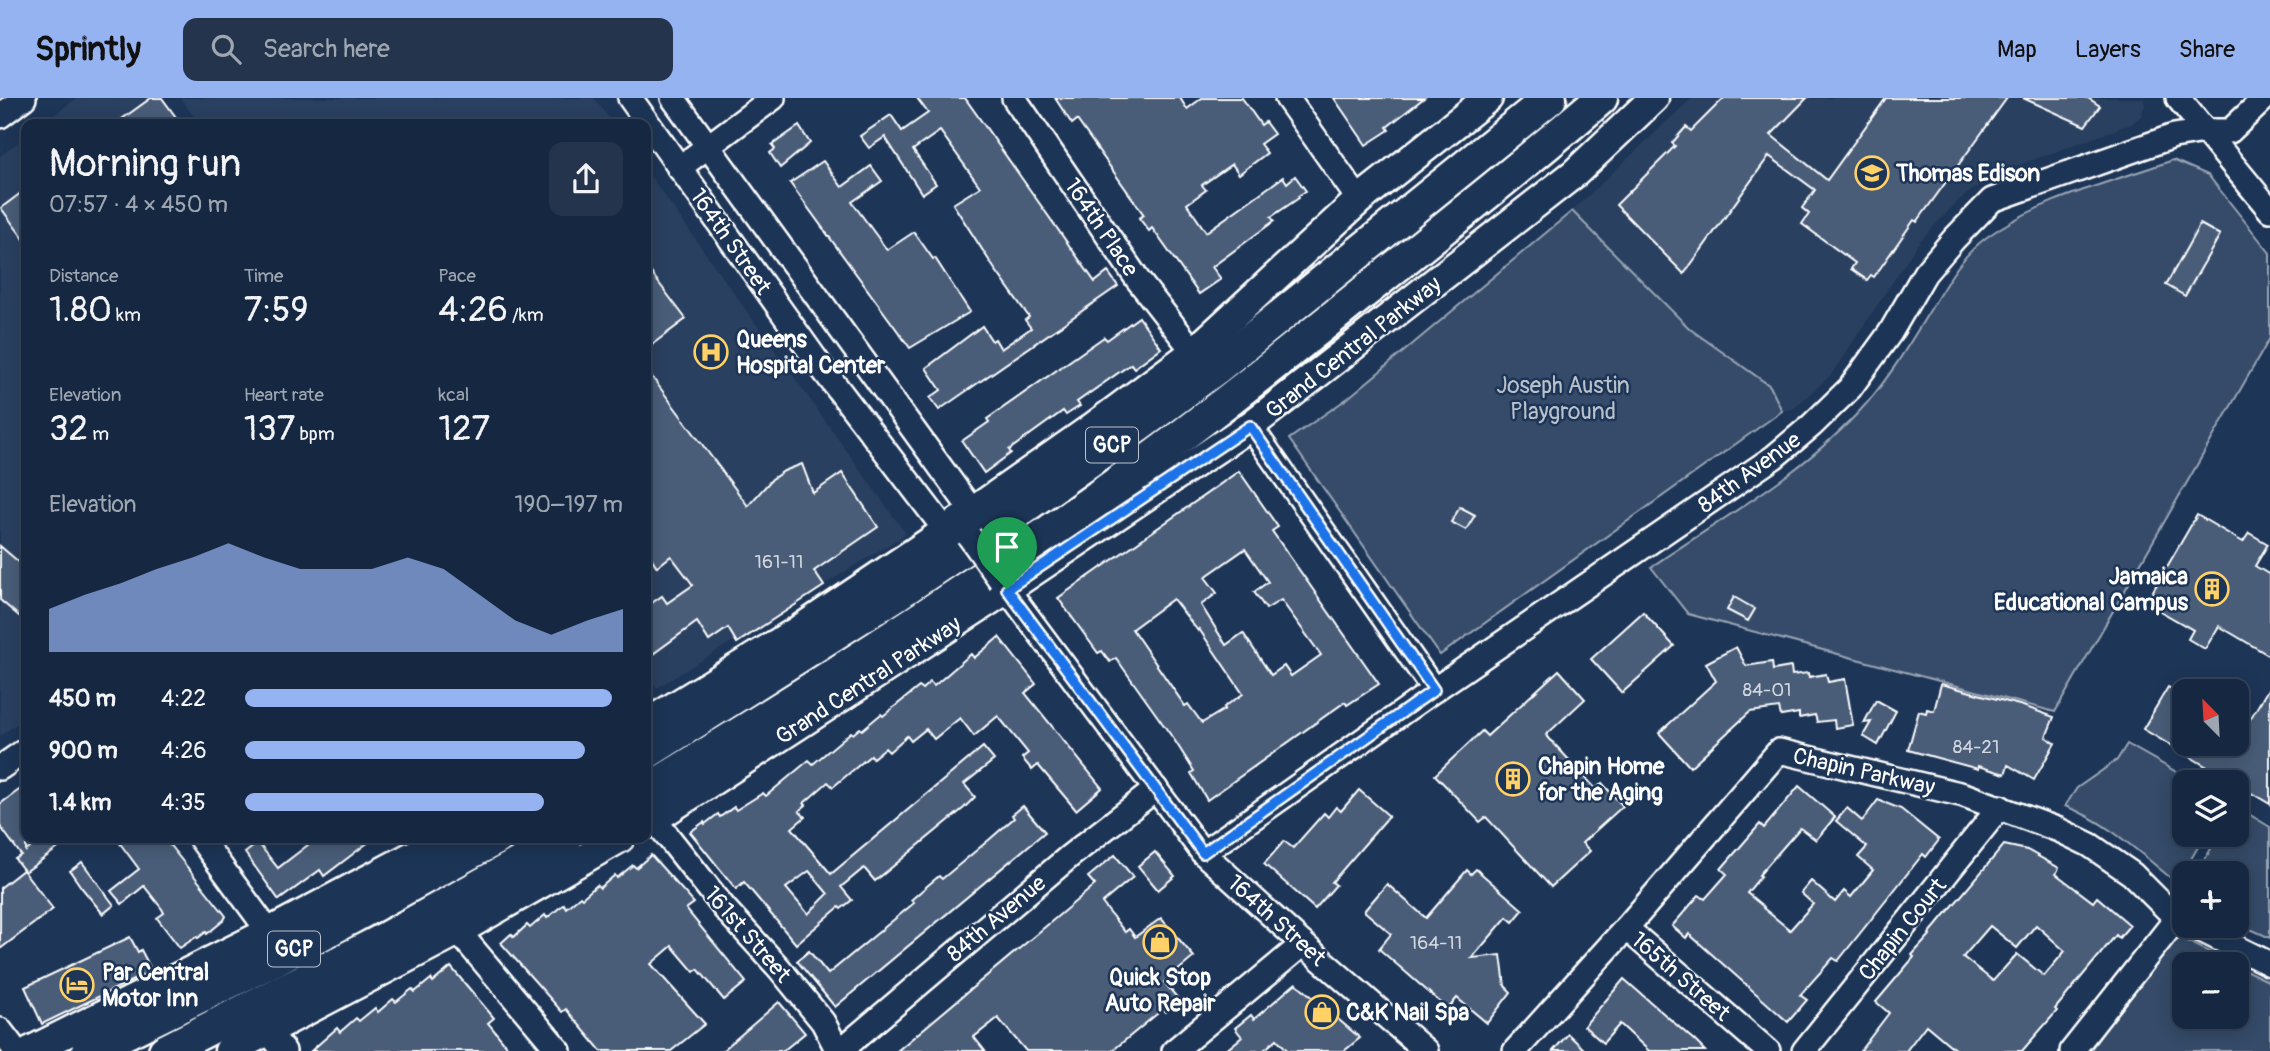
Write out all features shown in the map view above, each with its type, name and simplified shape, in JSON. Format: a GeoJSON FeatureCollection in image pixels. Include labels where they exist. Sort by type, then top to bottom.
{"type":"FeatureCollection","features":[{"type":"Feature","properties":{"kind":"highway","name":"GCP"},"geometry":{"type":"LineString","coordinates":[[651,750],[894,596],[1110,447],[1215,369],[1550,98]]}},
{"type":"Feature","properties":{"kind":"highway","name":"Grand Central Parkway"},"geometry":{"type":"LineString","coordinates":[[651,809],[890,638],[1135,469],[1294,348],[1601,98]]}},
{"type":"Feature","properties":{"kind":"highway","name":"GCP"},"geometry":{"type":"LineString","coordinates":[[88,1051],[270,961],[488,843]]}},
{"type":"Feature","properties":{"kind":"highway","name":"GCP"},"geometry":{"type":"LineString","coordinates":[[165,1051],[379,942],[556,843]]}},
{"type":"Feature","properties":{"kind":"main road"},"geometry":{"type":"LineString","coordinates":[[651,715],[794,633],[963,526],[1194,352],[1359,200],[1488,98]]}},
{"type":"Feature","properties":{"kind":"main road","name":"Grand Central Parkway"},"geometry":{"type":"LineString","coordinates":[[651,809],[1250,426],[1575,173],[1654,98]]}},
{"type":"Feature","properties":{"kind":"main road"},"geometry":{"type":"LineString","coordinates":[[30,1051],[269,932],[437,843]]}},
{"type":"Feature","properties":{"kind":"main road"},"geometry":{"type":"LineString","coordinates":[[229,1051],[276,1041],[458,931],[611,843]]}},
{"type":"Feature","properties":{"kind":"street"},"geometry":{"type":"LineString","coordinates":[[0,116],[24,98]]}},
{"type":"Feature","properties":{"kind":"street","name":"164th Street"},"geometry":{"type":"LineString","coordinates":[[630,98],[645,119]]}},
{"type":"Feature","properties":{"kind":"street","name":"164th Street"},"geometry":{"type":"LineString","coordinates":[[673,98],[1004,585],[1203,853],[1426,1051]]}},
{"type":"Feature","properties":{"kind":"street"},"geometry":{"type":"LineString","coordinates":[[679,168],[774,98]]}},
{"type":"Feature","properties":{"kind":"street","name":"164th Place"},"geometry":{"type":"LineString","coordinates":[[1014,98],[1138,280],[1194,352]]}},
{"type":"Feature","properties":{"kind":"street"},"geometry":{"type":"LineString","coordinates":[[1287,98],[1359,200]]}},
{"type":"Feature","properties":{"kind":"street"},"geometry":{"type":"LineString","coordinates":[[2178,98],[2270,211]]}},
{"type":"Feature","properties":{"kind":"street","name":"84th Avenue"},"geometry":{"type":"LineString","coordinates":[[1203,853],[1434,690],[1774,457],[1850,388],[1890,333],[1925,273],[1992,200],[2174,136],[2205,131],[2230,131],[2265,98]]}},
{"type":"Feature","properties":{"kind":"street","name":"164th Street"},"geometry":{"type":"LineString","coordinates":[[651,128],[814,358],[963,526]]}},
{"type":"Feature","properties":{"kind":"street"},"geometry":{"type":"LineString","coordinates":[[1250,426],[1434,690]]}},
{"type":"Feature","properties":{"kind":"street","name":"Chapin Parkway"},"geometry":{"type":"LineString","coordinates":[[1515,1051],[1779,751],[1964,795],[2059,830],[2090,845],[2132,874],[2172,911]]}},
{"type":"Feature","properties":{"kind":"street"},"geometry":{"type":"LineString","coordinates":[[0,768],[21,753]]}},
{"type":"Feature","properties":{"kind":"street","name":"84th Avenue"},"geometry":{"type":"LineString","coordinates":[[839,1051],[1070,856],[1156,789]]}},
{"type":"Feature","properties":{"kind":"street","name":"Chapin Court"},"geometry":{"type":"LineString","coordinates":[[1804,1051],[2000,807]]}},
{"type":"Feature","properties":{"kind":"street","name":"161st Street"},"geometry":{"type":"LineString","coordinates":[[651,815],[725,909],[779,968],[823,1022],[839,1051]]}},
{"type":"Feature","properties":{"kind":"street"},"geometry":{"type":"LineString","coordinates":[[204,843],[269,932]]}},
{"type":"Feature","properties":{"kind":"street","name":"165th Street"},"geometry":{"type":"LineString","coordinates":[[1626,928],[1768,1051]]}},
{"type":"Feature","properties":{"kind":"street"},"geometry":{"type":"LineString","coordinates":[[458,931],[559,1051]]}},
{"type":"Feature","properties":{"kind":"street"},"geometry":{"type":"LineString","coordinates":[[2072,1051],[2172,936]]}},
{"type":"Feature","properties":{"kind":"street","name":"Chapin Parkway"},"geometry":{"type":"LineString","coordinates":[[2217,938],[2270,964]]}},
{"type":"Feature","properties":{"kind":"street"},"geometry":{"type":"LineString","coordinates":[[1174,1051],[1303,944]]}},
{"type":"Feature","properties":{"kind":"street"},"geometry":{"type":"LineString","coordinates":[[0,1030],[16,1051]]}},
{"type":"Feature","properties":{"kind":"shaded area"},"geometry":{"type":"Polygon","coordinates":[[[77,98],[163,98],[178,119],[49,119],[77,98]]]}},
{"type":"Feature","properties":{"kind":"shaded area"},"geometry":{"type":"Polygon","coordinates":[[[180,98],[594,98],[609,119],[196,119],[180,98]]]}},
{"type":"Feature","properties":{"kind":"shaded area"},"geometry":{"type":"Polygon","coordinates":[[[1692,98],[2143,98],[2145,105],[2141,116],[2131,124],[2013,167],[1984,182],[1959,200],[1919,242],[1831,375],[1793,409],[1782,411],[1770,386],[1690,329],[1572,211],[1692,98]]]}},
{"type":"Feature","properties":{"kind":"shaded area"},"geometry":{"type":"Polygon","coordinates":[[[21,140],[21,721],[0,736],[0,156],[21,140]]]}},
{"type":"Feature","properties":{"kind":"shaded area","name":"Queens Hospital Center"},"geometry":{"type":"Polygon","coordinates":[[[651,177],[906,534],[657,688],[651,680],[651,177]]]}},
{"type":"Feature","properties":{"kind":"green space"},"geometry":{"type":"Polygon","coordinates":[[[2173,160],[2208,175],[2270,253],[2270,338],[2055,712],[1688,614],[1651,567],[1764,492],[1818,451],[1843,428],[1884,381],[1949,279],[1978,244],[2029,212],[2173,160]]]}},
{"type":"Feature","properties":{"kind":"green space","name":"Joseph Austin Playground"},"geometry":{"type":"Polygon","coordinates":[[[1572,211],[1690,329],[1770,386],[1782,411],[1440,655],[1289,439],[1348,398],[1572,211]]]}},
{"type":"Feature","properties":{"kind":"green space"},"geometry":{"type":"Polygon","coordinates":[[[2127,744],[2173,770],[2172,847],[2198,847],[2190,861],[2172,861],[2172,879],[2110,830],[2065,806],[2077,788],[2117,760],[2127,744]]]}},
{"type":"Feature","properties":{"kind":"green space"},"geometry":{"type":"Polygon","coordinates":[[[2249,814],[2270,827],[2270,938],[2249,928],[2249,861],[2204,861],[2212,847],[2249,847],[2249,814]]]}},
{"type":"Feature","properties":{"kind":"green space"},"geometry":{"type":"Polygon","coordinates":[[[2181,938],[2210,952],[2172,952],[2172,1029],[2249,1029],[2249,972],[2270,982],[2270,1051],[2090,1051],[2167,942],[2181,938]]]}},
{"type":"Feature","properties":{"kind":"building"},"geometry":{"type":"Polygon","coordinates":[[[151,98],[162,98],[177,119],[122,119],[151,98]]]}},
{"type":"Feature","properties":{"kind":"building"},"geometry":{"type":"Polygon","coordinates":[[[917,98],[965,98],[1095,282],[1108,272],[1118,286],[939,410],[930,398],[941,390],[926,368],[982,326],[1001,349],[1031,328],[1025,320],[1029,317],[953,204],[980,187],[940,131],[913,150],[936,184],[922,194],[885,137],[869,148],[860,136],[891,115],[902,131],[928,113],[917,98]]]}},
{"type":"Feature","properties":{"kind":"building"},"geometry":{"type":"Polygon","coordinates":[[[1055,98],[1180,98],[1187,109],[1202,98],[1242,98],[1261,125],[1265,122],[1274,134],[1260,144],[1267,153],[1239,174],[1232,164],[1202,185],[1206,190],[1187,204],[1206,232],[1283,177],[1287,183],[1295,176],[1306,191],[1271,217],[1274,221],[1212,267],[1221,279],[1199,294],[1152,228],[1149,231],[1139,218],[1144,215],[1077,120],[1072,124],[1055,98]]]}},
{"type":"Feature","properties":{"kind":"building"},"geometry":{"type":"Polygon","coordinates":[[[1334,98],[1424,98],[1387,127],[1389,130],[1366,145],[1334,98]]]}},
{"type":"Feature","properties":{"kind":"building","name":"Thomas Edison"},"geometry":{"type":"Polygon","coordinates":[[[1724,98],[1807,98],[1771,135],[1827,180],[1886,98],[2007,98],[1917,222],[1914,220],[1874,277],[1871,275],[1867,280],[1851,269],[1855,263],[1802,224],[1809,214],[1802,208],[1815,190],[1769,156],[1684,274],[1616,205],[1675,146],[1672,143],[1686,127],[1691,131],[1724,98]]]}},
{"type":"Feature","properties":{"kind":"building","name":"Thomas Edison"},"geometry":{"type":"Polygon","coordinates":[[[2023,98],[2088,98],[2100,106],[2085,126],[2023,98]]]}},
{"type":"Feature","properties":{"kind":"building"},"geometry":{"type":"Polygon","coordinates":[[[799,126],[810,143],[780,168],[770,153],[775,149],[772,145],[799,126]]]}},
{"type":"Feature","properties":{"kind":"building"},"geometry":{"type":"Polygon","coordinates":[[[823,161],[842,187],[871,166],[882,181],[852,202],[887,250],[914,232],[933,259],[935,258],[970,312],[910,348],[790,183],[823,161]]]}},
{"type":"Feature","properties":{"kind":"building"},"geometry":{"type":"Polygon","coordinates":[[[21,193],[21,235],[1,208],[21,193]]]}},
{"type":"Feature","properties":{"kind":"building"},"geometry":{"type":"Polygon","coordinates":[[[2200,224],[2220,235],[2185,296],[2166,285],[2200,224]]]}},
{"type":"Feature","properties":{"kind":"building"},"geometry":{"type":"Polygon","coordinates":[[[651,273],[686,319],[651,345],[651,273]]]}},
{"type":"Feature","properties":{"kind":"building"},"geometry":{"type":"Polygon","coordinates":[[[1139,317],[1161,348],[1134,368],[1131,364],[1077,402],[1080,406],[1066,415],[1063,411],[1009,450],[1011,453],[984,473],[962,441],[989,422],[987,419],[1104,337],[1107,340],[1139,317]]]}},
{"type":"Feature","properties":{"kind":"building"},"geometry":{"type":"Polygon","coordinates":[[[651,376],[748,506],[772,479],[802,464],[813,493],[842,473],[878,527],[814,571],[824,586],[737,643],[728,628],[709,641],[697,622],[651,655],[651,604],[662,596],[667,603],[693,585],[671,556],[657,567],[652,559],[651,376]]]}},
{"type":"Feature","properties":{"kind":"building"},"geometry":{"type":"Polygon","coordinates":[[[1239,471],[1278,527],[1272,531],[1379,684],[1347,705],[1345,702],[1207,800],[1191,773],[1194,771],[1175,741],[1116,658],[1110,662],[1102,651],[1098,653],[1058,598],[1239,471]],[[1245,549],[1205,577],[1217,593],[1201,605],[1226,645],[1243,633],[1271,675],[1284,666],[1291,676],[1321,655],[1281,600],[1266,609],[1254,592],[1268,582],[1245,549]],[[1173,599],[1132,629],[1185,706],[1188,704],[1202,723],[1243,694],[1199,629],[1198,631],[1173,599]]]}},
{"type":"Feature","properties":{"kind":"building"},"geometry":{"type":"Polygon","coordinates":[[[1460,507],[1475,515],[1466,530],[1451,522],[1460,507]]]}},
{"type":"Feature","properties":{"kind":"building","name":"Jamaica Educational Campus"},"geometry":{"type":"Polygon","coordinates":[[[2197,515],[2243,542],[2249,533],[2268,544],[2255,566],[2270,575],[2270,656],[2219,626],[2205,649],[2188,639],[2193,630],[2146,603],[2197,515]]]}},
{"type":"Feature","properties":{"kind":"building"},"geometry":{"type":"Polygon","coordinates":[[[0,546],[21,564],[21,615],[19,616],[0,600],[0,546]]]}},
{"type":"Feature","properties":{"kind":"building"},"geometry":{"type":"Polygon","coordinates":[[[1734,597],[1755,609],[1748,621],[1727,610],[1734,597]]]}},
{"type":"Feature","properties":{"kind":"building"},"geometry":{"type":"Polygon","coordinates":[[[1643,612],[1674,646],[1622,693],[1591,659],[1643,612]]]}},
{"type":"Feature","properties":{"kind":"building"},"geometry":{"type":"Polygon","coordinates":[[[999,637],[1036,684],[1025,693],[1102,788],[1076,810],[1038,765],[1032,770],[1022,758],[1028,753],[998,716],[974,736],[960,718],[934,739],[926,729],[911,741],[907,736],[889,752],[885,748],[873,758],[871,755],[833,787],[828,782],[804,803],[806,805],[799,811],[805,817],[792,828],[831,874],[983,747],[994,760],[964,784],[975,797],[964,808],[875,881],[864,868],[841,887],[852,900],[841,909],[839,907],[796,944],[744,882],[736,889],[690,832],[718,814],[720,817],[734,807],[736,810],[763,793],[766,796],[809,760],[813,764],[851,732],[853,734],[860,728],[862,730],[919,687],[922,689],[930,682],[934,686],[971,654],[974,658],[999,637]],[[809,871],[786,888],[808,914],[828,894],[809,871]]]}},
{"type":"Feature","properties":{"kind":"building"},"geometry":{"type":"Polygon","coordinates":[[[1736,647],[1746,666],[1772,662],[1773,670],[1791,667],[1792,675],[1808,673],[1809,677],[1826,674],[1828,682],[1845,679],[1853,725],[1835,728],[1834,720],[1817,722],[1815,715],[1799,718],[1799,713],[1781,716],[1779,708],[1750,712],[1690,767],[1659,733],[1716,681],[1706,663],[1736,647]]]}},
{"type":"Feature","properties":{"kind":"building","name":"Chapin Home for the Aging"},"geometry":{"type":"Polygon","coordinates":[[[1559,670],[1585,699],[1546,735],[1596,789],[1602,783],[1623,806],[1582,843],[1590,851],[1551,887],[1486,817],[1480,822],[1435,775],[1482,731],[1487,736],[1559,670]]]}},
{"type":"Feature","properties":{"kind":"building"},"geometry":{"type":"Polygon","coordinates":[[[1941,684],[2054,717],[2046,737],[2055,743],[2034,780],[2008,765],[2005,774],[1908,750],[1919,711],[1934,711],[1941,684]]]}},
{"type":"Feature","properties":{"kind":"building"},"geometry":{"type":"Polygon","coordinates":[[[2270,686],[2270,804],[2249,792],[2249,770],[2212,770],[2189,756],[2249,756],[2249,721],[2270,686]]]}},
{"type":"Feature","properties":{"kind":"building"},"geometry":{"type":"Polygon","coordinates":[[[2168,687],[2172,689],[2172,746],[2143,729],[2168,687]]]}},
{"type":"Feature","properties":{"kind":"building"},"geometry":{"type":"Polygon","coordinates":[[[1876,700],[1896,711],[1878,745],[1863,736],[1871,722],[1864,723],[1876,700]]]}},
{"type":"Feature","properties":{"kind":"building"},"geometry":{"type":"Polygon","coordinates":[[[1799,786],[1835,817],[1816,840],[1800,828],[1747,893],[1790,930],[1813,904],[1801,893],[1811,881],[1835,902],[1844,891],[1851,897],[1873,870],[1858,857],[1867,847],[1836,821],[1847,808],[1862,821],[1878,800],[1901,809],[1939,840],[1926,857],[1923,854],[1838,961],[1833,958],[1800,995],[1807,1000],[1788,1022],[1689,934],[1686,938],[1672,926],[1699,895],[1705,899],[1727,874],[1721,869],[1760,824],[1764,828],[1799,786]]]}},
{"type":"Feature","properties":{"kind":"building"},"geometry":{"type":"Polygon","coordinates":[[[21,789],[21,843],[26,843],[26,851],[37,843],[65,843],[25,872],[15,859],[21,855],[0,826],[0,804],[21,789]]]}},
{"type":"Feature","properties":{"kind":"building"},"geometry":{"type":"Polygon","coordinates":[[[1359,790],[1389,816],[1332,882],[1336,885],[1315,909],[1264,864],[1284,841],[1293,848],[1324,813],[1328,817],[1336,807],[1341,811],[1359,790]]]}},
{"type":"Feature","properties":{"kind":"building"},"geometry":{"type":"Polygon","coordinates":[[[1023,806],[1045,832],[835,1007],[797,961],[809,951],[828,974],[914,903],[911,900],[939,876],[942,879],[990,839],[1014,818],[1012,815],[1023,806]]]}},
{"type":"Feature","properties":{"kind":"building"},"geometry":{"type":"Polygon","coordinates":[[[120,843],[168,843],[226,916],[224,920],[207,934],[206,932],[196,937],[180,948],[157,918],[164,913],[144,886],[122,904],[111,891],[139,869],[120,843]]]}},
{"type":"Feature","properties":{"kind":"building"},"geometry":{"type":"Polygon","coordinates":[[[258,843],[278,868],[310,843],[367,843],[324,876],[320,870],[279,900],[245,853],[258,843]]]}},
{"type":"Feature","properties":{"kind":"building"},"geometry":{"type":"Polygon","coordinates":[[[2004,845],[2027,850],[2059,868],[2056,874],[2093,902],[2097,897],[2130,925],[2119,938],[2116,935],[2022,1051],[1957,1051],[1926,1025],[1906,1051],[1860,1051],[1889,1013],[1876,1002],[1914,957],[1912,955],[2004,845]],[[2036,925],[2017,948],[1990,926],[1963,957],[1993,981],[2017,954],[2044,976],[2065,951],[2036,925]]]}},
{"type":"Feature","properties":{"kind":"building"},"geometry":{"type":"Polygon","coordinates":[[[1155,852],[1175,876],[1158,890],[1138,866],[1155,852]]]}},
{"type":"Feature","properties":{"kind":"building"},"geometry":{"type":"Polygon","coordinates":[[[651,855],[694,903],[686,909],[746,982],[724,1000],[698,969],[694,972],[672,946],[651,964],[705,1024],[671,1051],[601,1051],[566,1009],[562,1012],[501,943],[511,934],[514,937],[527,925],[530,928],[545,915],[547,918],[564,904],[566,908],[597,885],[600,888],[615,875],[617,878],[633,865],[636,868],[651,855]]]}},
{"type":"Feature","properties":{"kind":"building"},"geometry":{"type":"Polygon","coordinates":[[[1115,855],[1133,877],[1102,903],[1125,932],[1129,929],[1135,937],[1161,918],[1194,957],[1164,982],[1180,1001],[1166,1012],[1163,1009],[1112,1051],[1026,1051],[998,1018],[974,1037],[985,1051],[897,1051],[1095,885],[1088,877],[1115,855]]]}},
{"type":"Feature","properties":{"kind":"building"},"geometry":{"type":"Polygon","coordinates":[[[82,862],[114,905],[103,914],[70,871],[82,862]]]}},
{"type":"Feature","properties":{"kind":"building"},"geometry":{"type":"Polygon","coordinates":[[[1476,869],[1523,910],[1513,922],[1507,917],[1472,958],[1501,955],[1505,986],[1511,992],[1487,1023],[1457,998],[1448,1009],[1379,949],[1391,934],[1364,911],[1387,884],[1426,918],[1467,870],[1471,874],[1476,869]]]}},
{"type":"Feature","properties":{"kind":"building"},"geometry":{"type":"Polygon","coordinates":[[[23,870],[53,909],[0,949],[0,888],[23,870]]]}},
{"type":"Feature","properties":{"kind":"building","name":"Par Central Motor Inn"},"geometry":{"type":"Polygon","coordinates":[[[130,937],[138,952],[141,950],[152,971],[42,1024],[25,987],[130,937]]]}},
{"type":"Feature","properties":{"kind":"building"},"geometry":{"type":"Polygon","coordinates":[[[451,967],[494,1018],[488,1023],[511,1051],[311,1051],[337,1028],[340,1032],[356,1018],[359,1021],[375,1008],[378,1012],[393,999],[396,1002],[412,989],[415,992],[431,979],[433,982],[451,967]]]}},
{"type":"Feature","properties":{"kind":"building"},"geometry":{"type":"Polygon","coordinates":[[[1624,979],[1705,1051],[1649,1051],[1620,1024],[1603,1043],[1584,1026],[1624,979]]]}},
{"type":"Feature","properties":{"kind":"building"},"geometry":{"type":"Polygon","coordinates":[[[1296,983],[1360,1038],[1344,1051],[1288,1051],[1277,1039],[1263,1051],[1225,1051],[1242,1037],[1235,1028],[1251,1015],[1254,1019],[1296,983]]]}},
{"type":"Feature","properties":{"kind":"building"},"geometry":{"type":"Polygon","coordinates":[[[779,1002],[805,1033],[783,1051],[722,1051],[779,1002]]]}},
{"type":"Feature","properties":{"kind":"building"},"geometry":{"type":"Polygon","coordinates":[[[1568,1034],[1586,1051],[1553,1051],[1568,1034]]]}},
{"type":"Feature","properties":{"kind":"place","name":"Thomas Edison"},"geometry":{"type":"Point","coordinates":[1872,173]}},
{"type":"Feature","properties":{"kind":"place","name":"Queens Hospital Center"},"geometry":{"type":"Point","coordinates":[711,352]}},
{"type":"Feature","properties":{"kind":"place","name":"Jamaica Educational Campus"},"geometry":{"type":"Point","coordinates":[2212,589]}},
{"type":"Feature","properties":{"kind":"place","name":"Chapin Home for the Aging"},"geometry":{"type":"Point","coordinates":[1513,779]}},
{"type":"Feature","properties":{"kind":"place","name":"Quick Stop Auto Repair"},"geometry":{"type":"Point","coordinates":[1160,942]}},
{"type":"Feature","properties":{"kind":"place","name":"Par Central Motor Inn"},"geometry":{"type":"Point","coordinates":[77,985]}},
{"type":"Feature","properties":{"kind":"place","name":"C&K Nail Spa"},"geometry":{"type":"Point","coordinates":[1322,1012]}},
{"type":"Feature","properties":{"kind":"route"},"geometry":{"type":"LineString","coordinates":[[1250,426],[1434,690],[1203,853],[1007,589],[1250,426]]}}]}
